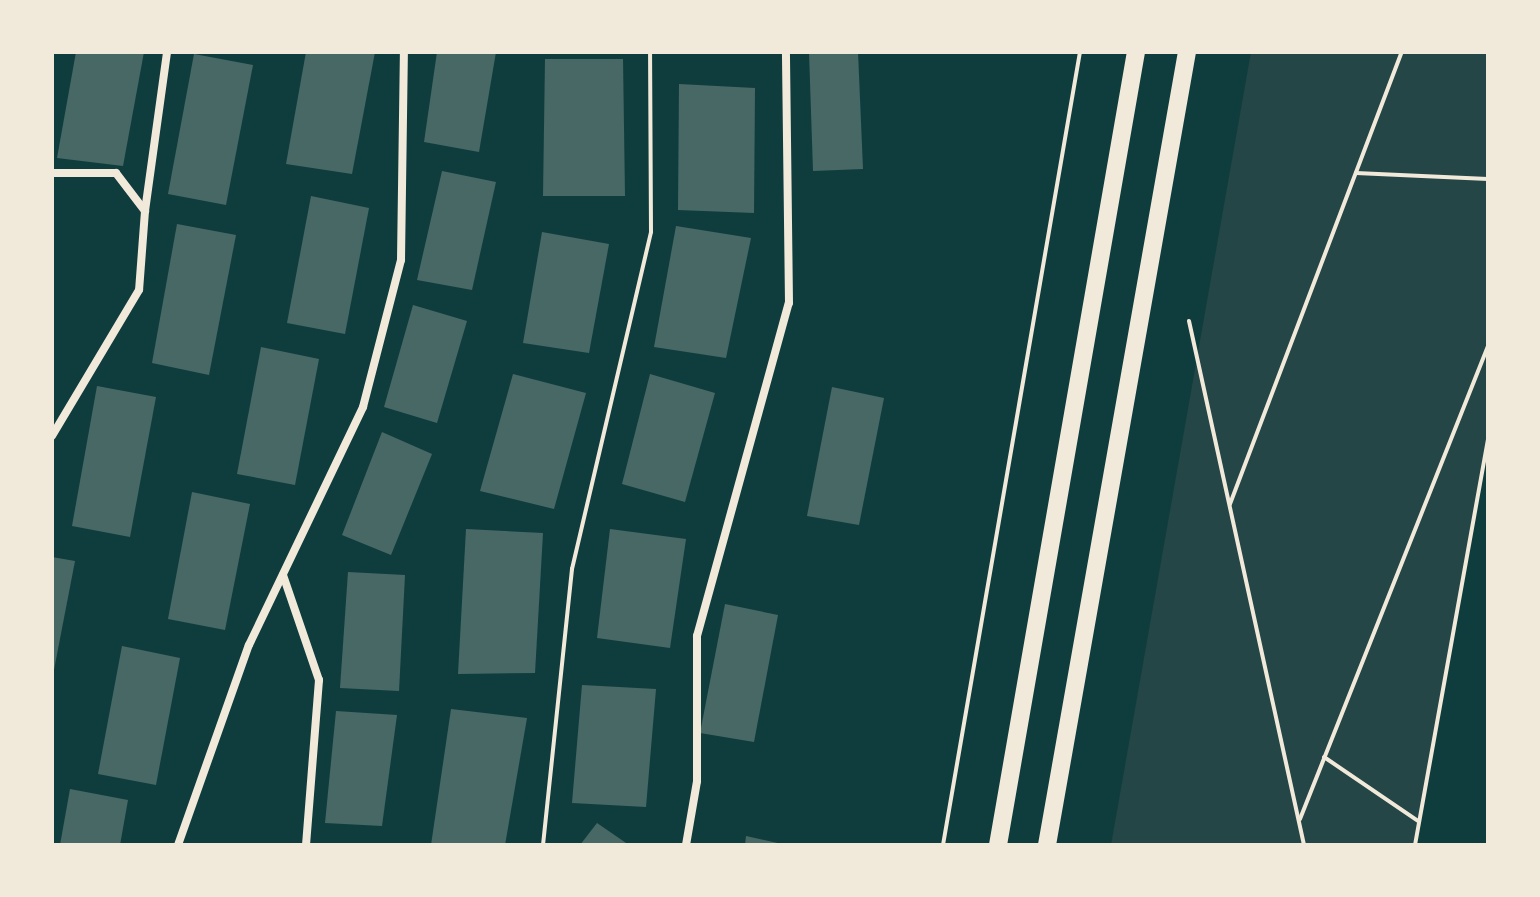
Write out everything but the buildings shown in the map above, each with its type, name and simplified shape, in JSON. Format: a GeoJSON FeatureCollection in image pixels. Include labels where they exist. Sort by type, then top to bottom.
{"type":"FeatureCollection","features":[{"type":"Feature","properties":{"kind":"main road"},"geometry":{"type":"LineString","coordinates":[[998,845],[1136,52]]}},
{"type":"Feature","properties":{"kind":"main road"},"geometry":{"type":"LineString","coordinates":[[1047,845],[1187,52]]}},
{"type":"Feature","properties":{"kind":"street"},"geometry":{"type":"LineString","coordinates":[[52,436],[139,290],[145,211],[167,52]]}},
{"type":"Feature","properties":{"kind":"street"},"geometry":{"type":"LineString","coordinates":[[178,845],[249,645],[363,407],[401,260],[404,52]]}},
{"type":"Feature","properties":{"kind":"street"},"geometry":{"type":"LineString","coordinates":[[686,845],[697,781],[697,636],[789,303],[786,52]]}},
{"type":"Feature","properties":{"kind":"street"},"geometry":{"type":"LineString","coordinates":[[52,173],[116,173],[145,211]]}},
{"type":"Feature","properties":{"kind":"street"},"geometry":{"type":"LineString","coordinates":[[283,575],[319,680],[306,845]]}},
{"type":"Feature","properties":{"kind":"path"},"geometry":{"type":"LineString","coordinates":[[543,845],[572,569],[651,232],[650,52]]}},
{"type":"Feature","properties":{"kind":"path"},"geometry":{"type":"LineString","coordinates":[[943,845],[1080,52]]}},
{"type":"Feature","properties":{"kind":"path"},"geometry":{"type":"LineString","coordinates":[[1230,506],[1402,52]]}},
{"type":"Feature","properties":{"kind":"path"},"geometry":{"type":"LineString","coordinates":[[1356,173],[1488,179]]}},
{"type":"Feature","properties":{"kind":"path"},"geometry":{"type":"LineString","coordinates":[[1189,321],[1304,845]]}},
{"type":"Feature","properties":{"kind":"path"},"geometry":{"type":"LineString","coordinates":[[1299,821],[1488,346]]}},
{"type":"Feature","properties":{"kind":"path"},"geometry":{"type":"LineString","coordinates":[[1415,845],[1488,440]]}},
{"type":"Feature","properties":{"kind":"path"},"geometry":{"type":"LineString","coordinates":[[1324,757],[1419,821]]}},
{"type":"Feature","properties":{"kind":"shaded area"},"geometry":{"type":"Polygon","coordinates":[[[1251,52],[1488,52],[1488,440],[1415,845],[1111,845],[1251,52]]]}}]}
